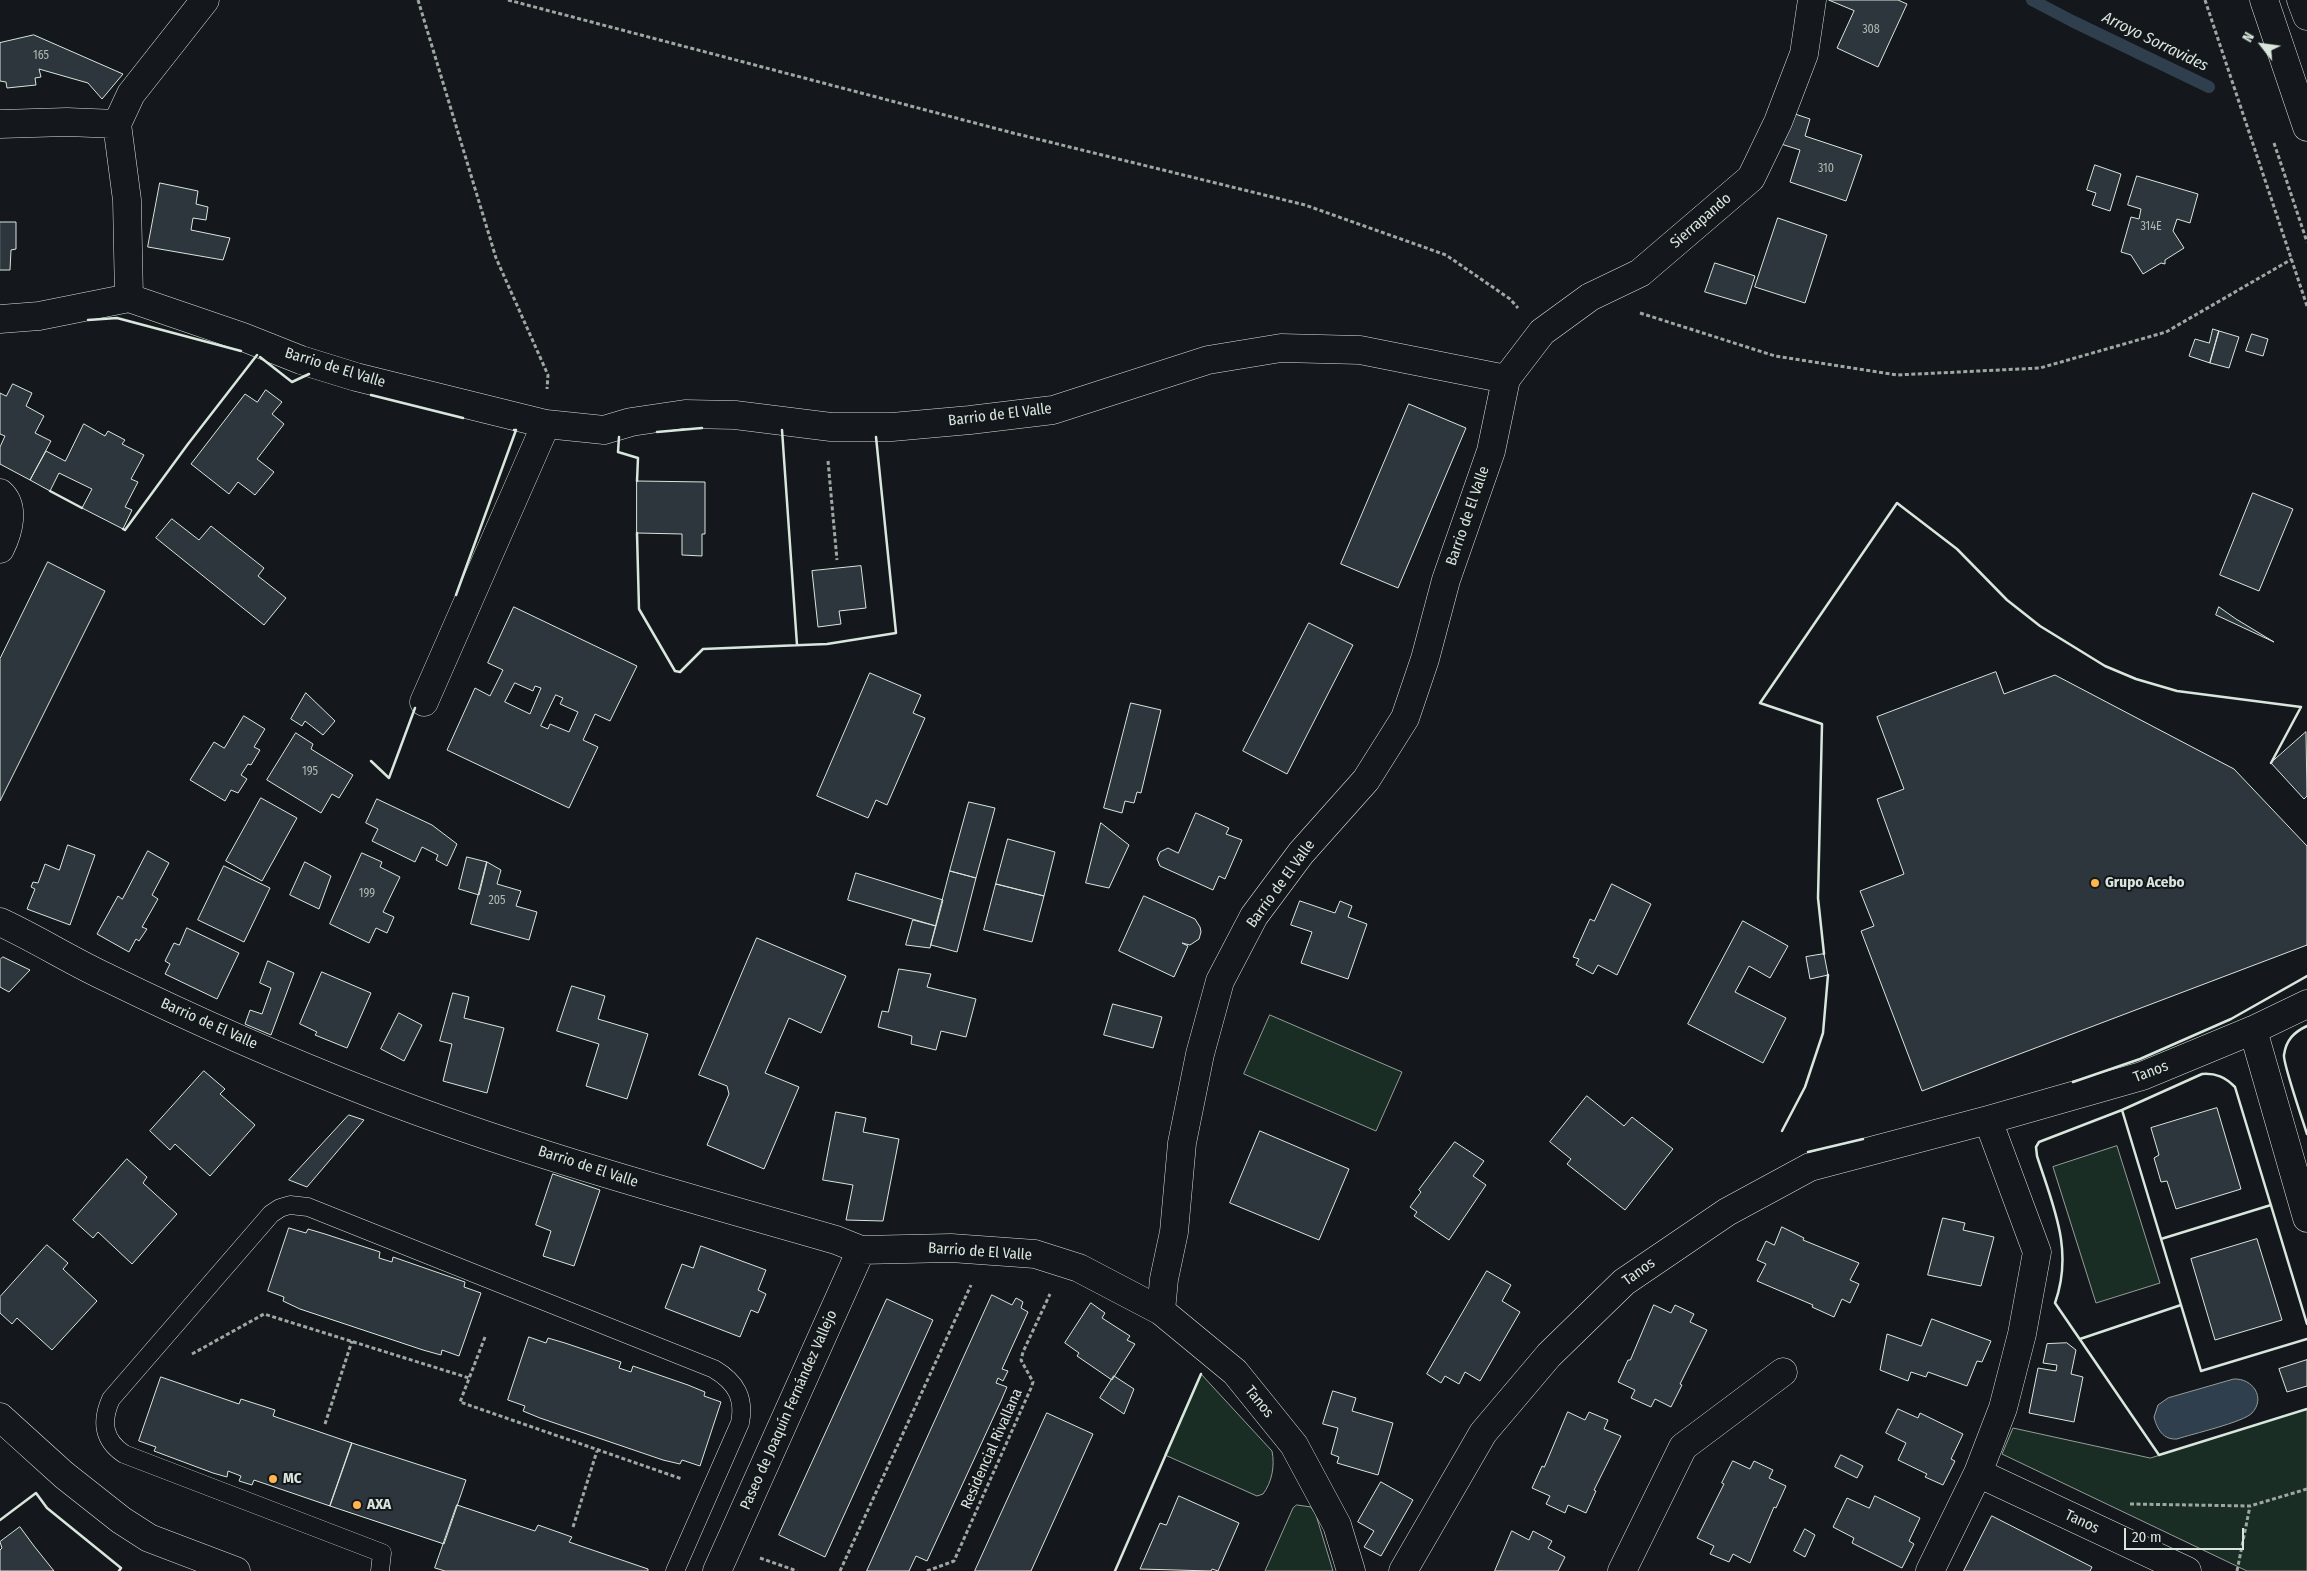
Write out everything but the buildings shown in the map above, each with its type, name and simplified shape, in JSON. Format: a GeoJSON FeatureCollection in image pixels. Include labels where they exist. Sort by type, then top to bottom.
{"type":"FeatureCollection","features":[{"type":"Feature","properties":{"kind":"street"},"geometry":{"type":"LineString","coordinates":[[0,320],[40,316],[129,298],[127,200],[117,124],[131,94],[205,0]]}},
{"type":"Feature","properties":{"kind":"street","name":"Sierrapando"},"geometry":{"type":"LineString","coordinates":[[1506,379],[1542,332],[1590,297],[1640,273],[1751,178],[1778,122],[1804,54],[1812,0]]}},
{"type":"Feature","properties":{"kind":"street"},"geometry":{"type":"LineString","coordinates":[[2264,0],[2307,127]]}},
{"type":"Feature","properties":{"kind":"street"},"geometry":{"type":"LineString","coordinates":[[2301,0],[2307,16]]}},
{"type":"Feature","properties":{"kind":"street"},"geometry":{"type":"LineString","coordinates":[[0,124],[67,122],[117,124]]}},
{"type":"Feature","properties":{"kind":"street","name":"Barrio de El Valle"},"geometry":{"type":"LineString","coordinates":[[0,922],[28,934],[67,958],[116,982],[274,1054],[373,1095],[586,1168],[836,1240],[861,1250],[951,1248],[1035,1254],[1078,1268],[1161,1311],[1164,1279],[1174,1232],[1182,1143],[1200,1054],[1220,981],[1254,916],[1301,853],[1366,780],[1405,718],[1425,659],[1446,580],[1491,451],[1506,379],[1360,350],[1281,348],[1208,360],[1053,410],[892,427],[831,427],[735,415],[685,414],[631,422],[604,430],[546,424],[356,377],[301,360],[243,337],[129,298]]}},
{"type":"Feature","properties":{"kind":"street"},"geometry":{"type":"LineString","coordinates":[[424,702],[546,424]]}},
{"type":"Feature","properties":{"kind":"street"},"geometry":{"type":"LineString","coordinates":[[0,493],[3,495],[10,512],[6,538],[0,549]]}},
{"type":"Feature","properties":{"kind":"street","name":"Tanos"},"geometry":{"type":"LineString","coordinates":[[1403,1571],[1483,1433],[1548,1355],[1624,1282],[1727,1212],[1810,1167],[1988,1120],[2142,1076],[2253,1030],[2307,1004]]}},
{"type":"Feature","properties":{"kind":"street"},"geometry":{"type":"LineString","coordinates":[[2253,1030],[2307,1218]]}},
{"type":"Feature","properties":{"kind":"street"},"geometry":{"type":"LineString","coordinates":[[1930,1571],[1978,1473],[2003,1408],[2022,1334],[2037,1252],[1988,1120]]}},
{"type":"Feature","properties":{"kind":"street","name":"Paseo de Joaquín Fernández Vallejo"},"geometry":{"type":"LineString","coordinates":[[717,1571],[861,1250]]}},
{"type":"Feature","properties":{"kind":"street","name":"Tanos"},"geometry":{"type":"LineString","coordinates":[[1161,1311],[1235,1372],[1294,1445],[1337,1525],[1351,1571]]}},
{"type":"Feature","properties":{"kind":"street"},"geometry":{"type":"LineString","coordinates":[[1622,1571],[1683,1447],[1783,1372]]}},
{"type":"Feature","properties":{"kind":"street"},"geometry":{"type":"LineString","coordinates":[[0,1417],[64,1476],[121,1520],[149,1538],[236,1571]]}},
{"type":"Feature","properties":{"kind":"street","name":"Tanos"},"geometry":{"type":"LineString","coordinates":[[1978,1473],[2187,1571]]}},
{"type":"Feature","properties":{"kind":"lane"},"geometry":{"type":"LineString","coordinates":[[380,1571],[382,1553],[124,1454],[110,1442],[105,1432],[104,1419],[111,1399],[268,1218],[285,1206],[308,1207],[714,1369],[728,1379],[735,1386],[742,1400],[740,1423],[675,1571]]}},
{"type":"Feature","properties":{"kind":"path"},"geometry":{"type":"LineString","coordinates":[[418,0],[496,258],[548,375],[546,424]]}},
{"type":"Feature","properties":{"kind":"path"},"geometry":{"type":"LineString","coordinates":[[508,0],[1013,133],[1305,205],[1446,255],[1510,299],[1542,332]]}},
{"type":"Feature","properties":{"kind":"path"},"geometry":{"type":"LineString","coordinates":[[2205,0],[2307,306]]}},
{"type":"Feature","properties":{"kind":"path"},"geometry":{"type":"LineString","coordinates":[[1590,297],[1775,356],[1898,375],[2040,368],[2166,332],[2292,259]]}},
{"type":"Feature","properties":{"kind":"path"},"geometry":{"type":"LineString","coordinates":[[827,453],[837,560]]}},
{"type":"Feature","properties":{"kind":"path"},"geometry":{"type":"LineString","coordinates":[[840,1571],[987,1250]]}},
{"type":"Feature","properties":{"kind":"path","name":"Residencial Rivallana"},"geometry":{"type":"LineString","coordinates":[[927,1571],[954,1561],[1033,1382],[1022,1360],[1023,1352],[1064,1264]]}},
{"type":"Feature","properties":{"kind":"path"},"geometry":{"type":"LineString","coordinates":[[188,1356],[264,1314],[469,1378]]}},
{"type":"Feature","properties":{"kind":"path"},"geometry":{"type":"LineString","coordinates":[[485,1337],[460,1402],[685,1480]]}},
{"type":"Feature","properties":{"kind":"path"},"geometry":{"type":"LineString","coordinates":[[325,1424],[352,1342]]}},
{"type":"Feature","properties":{"kind":"path"},"geometry":{"type":"LineString","coordinates":[[573,1527],[597,1451]]}},
{"type":"Feature","properties":{"kind":"path"},"geometry":{"type":"LineString","coordinates":[[2092,1526],[2106,1504],[2250,1506],[2307,1489]]}},
{"type":"Feature","properties":{"kind":"path"},"geometry":{"type":"LineString","coordinates":[[2237,1571],[2250,1506]]}},
{"type":"Feature","properties":{"kind":"green space"},"geometry":{"type":"Polygon","coordinates":[[[1270,1015],[1402,1072],[1376,1131],[1244,1074],[1270,1015]]]}},
{"type":"Feature","properties":{"kind":"green space"},"geometry":{"type":"Polygon","coordinates":[[[2117,1146],[2160,1283],[2096,1303],[2053,1167],[2117,1146]]]}},
{"type":"Feature","properties":{"kind":"green space"},"geometry":{"type":"Polygon","coordinates":[[[1201,1374],[1272,1451],[1272,1474],[1263,1494],[1257,1496],[1165,1455],[1201,1374]]]}},
{"type":"Feature","properties":{"kind":"green space"},"geometry":{"type":"Polygon","coordinates":[[[2307,1409],[2307,1571],[2247,1571],[2002,1454],[2013,1428],[2150,1458],[2307,1409]]]}},
{"type":"Feature","properties":{"kind":"green space"},"geometry":{"type":"Polygon","coordinates":[[[1297,1505],[1311,1507],[1316,1515],[1333,1571],[1265,1571],[1293,1508],[1297,1505]]]}},
{"type":"Feature","properties":{"kind":"water"},"geometry":{"type":"Polygon","coordinates":[[[2234,1379],[2247,1382],[2255,1390],[2258,1401],[2252,1413],[2229,1424],[2177,1439],[2168,1438],[2161,1433],[2154,1417],[2158,1405],[2168,1398],[2234,1379]]]}},
{"type":"Feature","properties":{"kind":"waterway","name":"Arroyo Sorravides"},"geometry":{"type":"LineString","coordinates":[[2032,0],[2209,87]]}},
{"type":"Feature","properties":{"kind":"wall"},"geometry":{"type":"LineString","coordinates":[[88,320],[117,318],[241,351]]}},
{"type":"Feature","properties":{"kind":"wall"},"geometry":{"type":"LineString","coordinates":[[123,529],[125,530],[257,355]]}},
{"type":"Feature","properties":{"kind":"wall"},"geometry":{"type":"LineString","coordinates":[[260,357],[292,382],[309,374]]}},
{"type":"Feature","properties":{"kind":"wall"},"geometry":{"type":"LineString","coordinates":[[371,395],[463,418]]}},
{"type":"Feature","properties":{"kind":"wall"},"geometry":{"type":"LineString","coordinates":[[657,432],[702,428]]}},
{"type":"Feature","properties":{"kind":"wall"},"geometry":{"type":"LineString","coordinates":[[456,595],[516,430],[514,430]]}},
{"type":"Feature","properties":{"kind":"wall"},"geometry":{"type":"LineString","coordinates":[[782,430],[797,645]]}},
{"type":"Feature","properties":{"kind":"wall"},"geometry":{"type":"LineString","coordinates":[[619,437],[618,452],[638,458],[637,481]]}},
{"type":"Feature","properties":{"kind":"wall"},"geometry":{"type":"LineString","coordinates":[[637,533],[639,609],[675,671],[680,672],[703,649],[827,644],[896,633],[876,437]]}},
{"type":"Feature","properties":{"kind":"wall"},"geometry":{"type":"LineString","coordinates":[[50,491],[82,508]]}},
{"type":"Feature","properties":{"kind":"wall"},"geometry":{"type":"LineString","coordinates":[[1824,954],[1818,898],[1822,724],[1760,703],[1897,503],[1957,549],[2007,600],[2040,626],[2105,666],[2136,679],[2177,691],[2301,707],[2271,763]]}},
{"type":"Feature","properties":{"kind":"wall"},"geometry":{"type":"LineString","coordinates":[[371,761],[389,778],[415,708]]}},
{"type":"Feature","properties":{"kind":"wall"},"geometry":{"type":"LineString","coordinates":[[1782,1131],[1805,1087],[1823,1033],[1828,975]]}},
{"type":"Feature","properties":{"kind":"wall"},"geometry":{"type":"LineString","coordinates":[[2073,1082],[2140,1059],[2231,1019],[2307,976]]}},
{"type":"Feature","properties":{"kind":"wall"},"geometry":{"type":"LineString","coordinates":[[2307,1026],[2291,1037],[2284,1055],[2307,1134]]}},
{"type":"Feature","properties":{"kind":"wall"},"geometry":{"type":"LineString","coordinates":[[2307,1324],[2235,1087],[2228,1081],[2220,1076],[2202,1074],[2122,1110],[2039,1142],[2036,1147],[2037,1156],[2055,1211],[2062,1246],[2060,1284],[2055,1303],[2159,1455],[2307,1409]]}},
{"type":"Feature","properties":{"kind":"wall"},"geometry":{"type":"LineString","coordinates":[[2122,1110],[2201,1371],[2307,1339]]}},
{"type":"Feature","properties":{"kind":"wall"},"geometry":{"type":"LineString","coordinates":[[1808,1152],[1863,1139]]}},
{"type":"Feature","properties":{"kind":"wall"},"geometry":{"type":"LineString","coordinates":[[2161,1239],[2271,1205]]}},
{"type":"Feature","properties":{"kind":"wall"},"geometry":{"type":"LineString","coordinates":[[2080,1339],[2181,1305]]}},
{"type":"Feature","properties":{"kind":"wall"},"geometry":{"type":"LineString","coordinates":[[1115,1571],[1201,1374]]}},
{"type":"Feature","properties":{"kind":"wall"},"geometry":{"type":"LineString","coordinates":[[0,1520],[36,1493],[47,1508],[121,1568],[119,1571]]}},
{"type":"Feature","properties":{"kind":"place","name":"Grupo Acebo"},"geometry":{"type":"Point","coordinates":[2095,883]}},
{"type":"Feature","properties":{"kind":"place","name":"MC"},"geometry":{"type":"Point","coordinates":[273,1479]}},
{"type":"Feature","properties":{"kind":"place","name":"AXA"},"geometry":{"type":"Point","coordinates":[357,1505]}}]}
